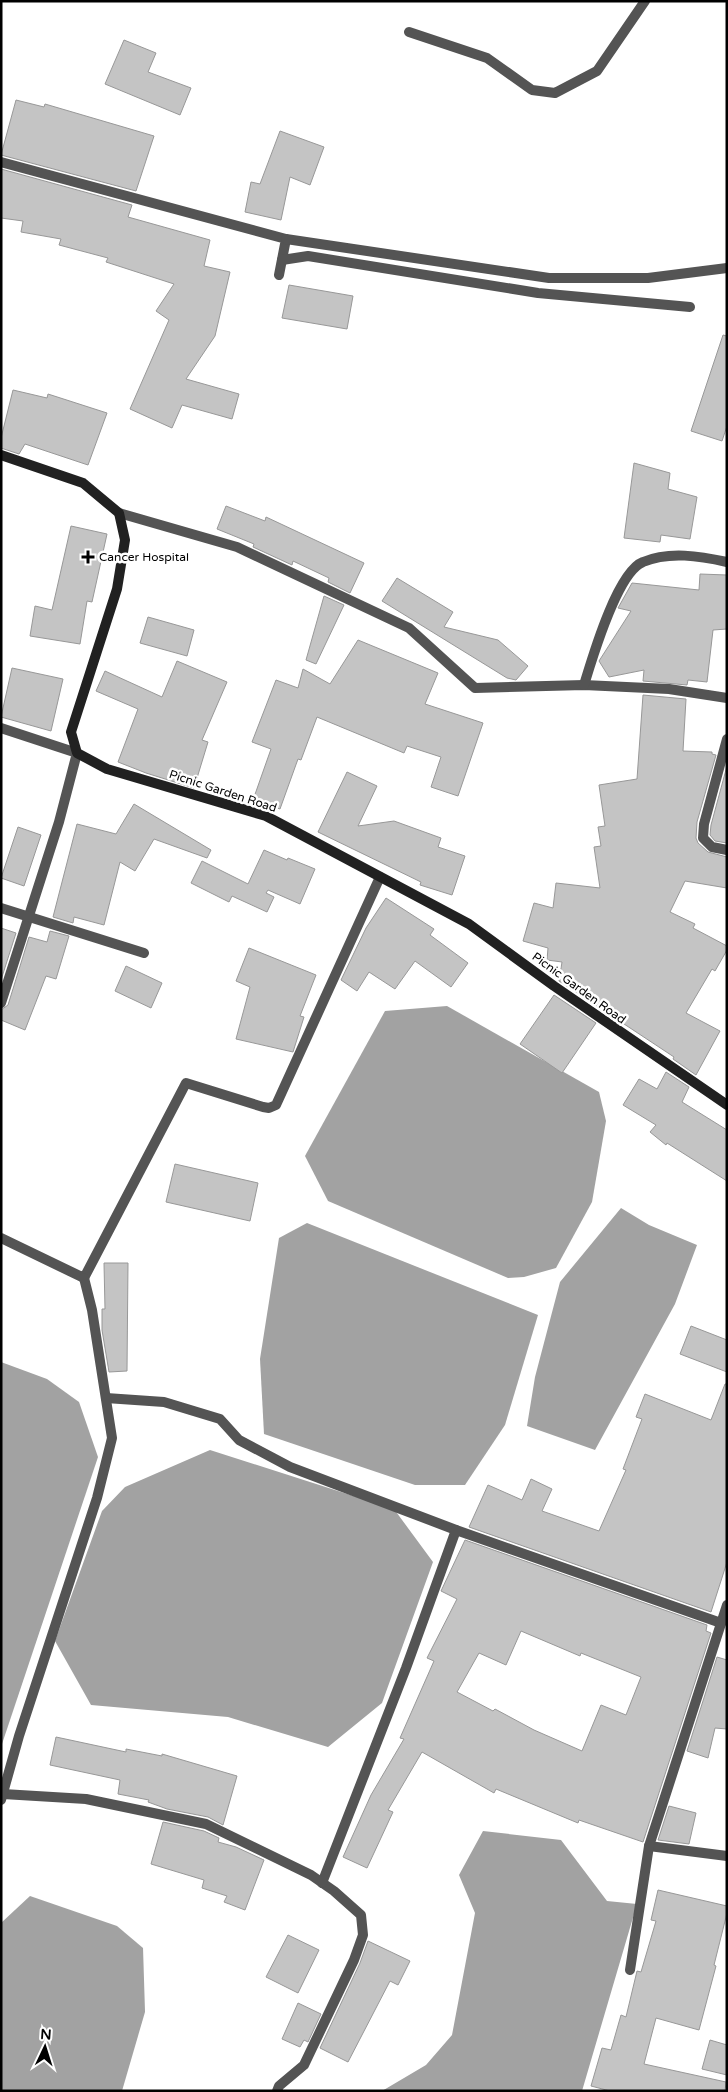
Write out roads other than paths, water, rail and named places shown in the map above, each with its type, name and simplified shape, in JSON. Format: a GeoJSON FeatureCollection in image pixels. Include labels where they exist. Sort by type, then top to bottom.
{"type":"FeatureCollection","features":[{"type":"Feature","properties":{"kind":"main road"},"geometry":{"type":"LineString","coordinates":[[1,454],[83,483],[119,513],[125,540],[117,589],[71,732],[77,753]]}},
{"type":"Feature","properties":{"kind":"main road","name":"Picnic Garden Road"},"geometry":{"type":"LineString","coordinates":[[77,753],[107,769],[266,816],[469,924],[600,1019],[727,1105]]}},
{"type":"Feature","properties":{"kind":"street"},"geometry":{"type":"LineString","coordinates":[[409,32],[486,58],[532,90],[555,93],[597,71],[645,1]]}},
{"type":"Feature","properties":{"kind":"street"},"geometry":{"type":"LineString","coordinates":[[1,162],[286,239],[549,278],[648,278],[727,268]]}},
{"type":"Feature","properties":{"kind":"street"},"geometry":{"type":"LineString","coordinates":[[279,275],[286,239]]}},
{"type":"Feature","properties":{"kind":"street"},"geometry":{"type":"LineString","coordinates":[[282,260],[308,256],[538,292],[690,307]]}},
{"type":"Feature","properties":{"kind":"street"},"geometry":{"type":"LineString","coordinates":[[119,513],[238,546],[409,628],[475,688],[584,685],[669,689],[727,698]]}},
{"type":"Feature","properties":{"kind":"street"},"geometry":{"type":"LineString","coordinates":[[584,685],[601,630],[623,583],[641,562],[674,554],[727,562]]}},
{"type":"Feature","properties":{"kind":"street"},"geometry":{"type":"LineString","coordinates":[[1,728],[77,753],[59,822],[1,1002]]}},
{"type":"Feature","properties":{"kind":"street"},"geometry":{"type":"LineString","coordinates":[[727,739],[704,824],[703,838],[712,847],[727,850]]}},
{"type":"Feature","properties":{"kind":"street"},"geometry":{"type":"LineString","coordinates":[[277,2091],[279,2086],[304,2065],[354,1960],[363,1936],[361,1915],[311,1875],[206,1824],[86,1799],[2,1797],[19,1736],[97,1498],[112,1438],[92,1310],[84,1278],[186,1082],[263,1107],[269,1108],[276,1105],[380,876]]}},
{"type":"Feature","properties":{"kind":"street"},"geometry":{"type":"LineString","coordinates":[[1,908],[144,953]]}},
{"type":"Feature","properties":{"kind":"street"},"geometry":{"type":"LineString","coordinates":[[1,1238],[84,1278]]}},
{"type":"Feature","properties":{"kind":"street"},"geometry":{"type":"LineString","coordinates":[[106,1398],[164,1402],[220,1419],[239,1440],[290,1467],[456,1530],[721,1623]]}},
{"type":"Feature","properties":{"kind":"street"},"geometry":{"type":"LineString","coordinates":[[322,1883],[406,1668],[456,1530]]}},
{"type":"Feature","properties":{"kind":"street"},"geometry":{"type":"LineString","coordinates":[[630,1970],[649,1846],[727,1605]]}},
{"type":"Feature","properties":{"kind":"street"},"geometry":{"type":"LineString","coordinates":[[649,1846],[727,1856]]}},
{"type":"Feature","properties":{"kind":"place","name":"Cancer Hospital"},"geometry":{"type":"Point","coordinates":[88,557]}}]}
